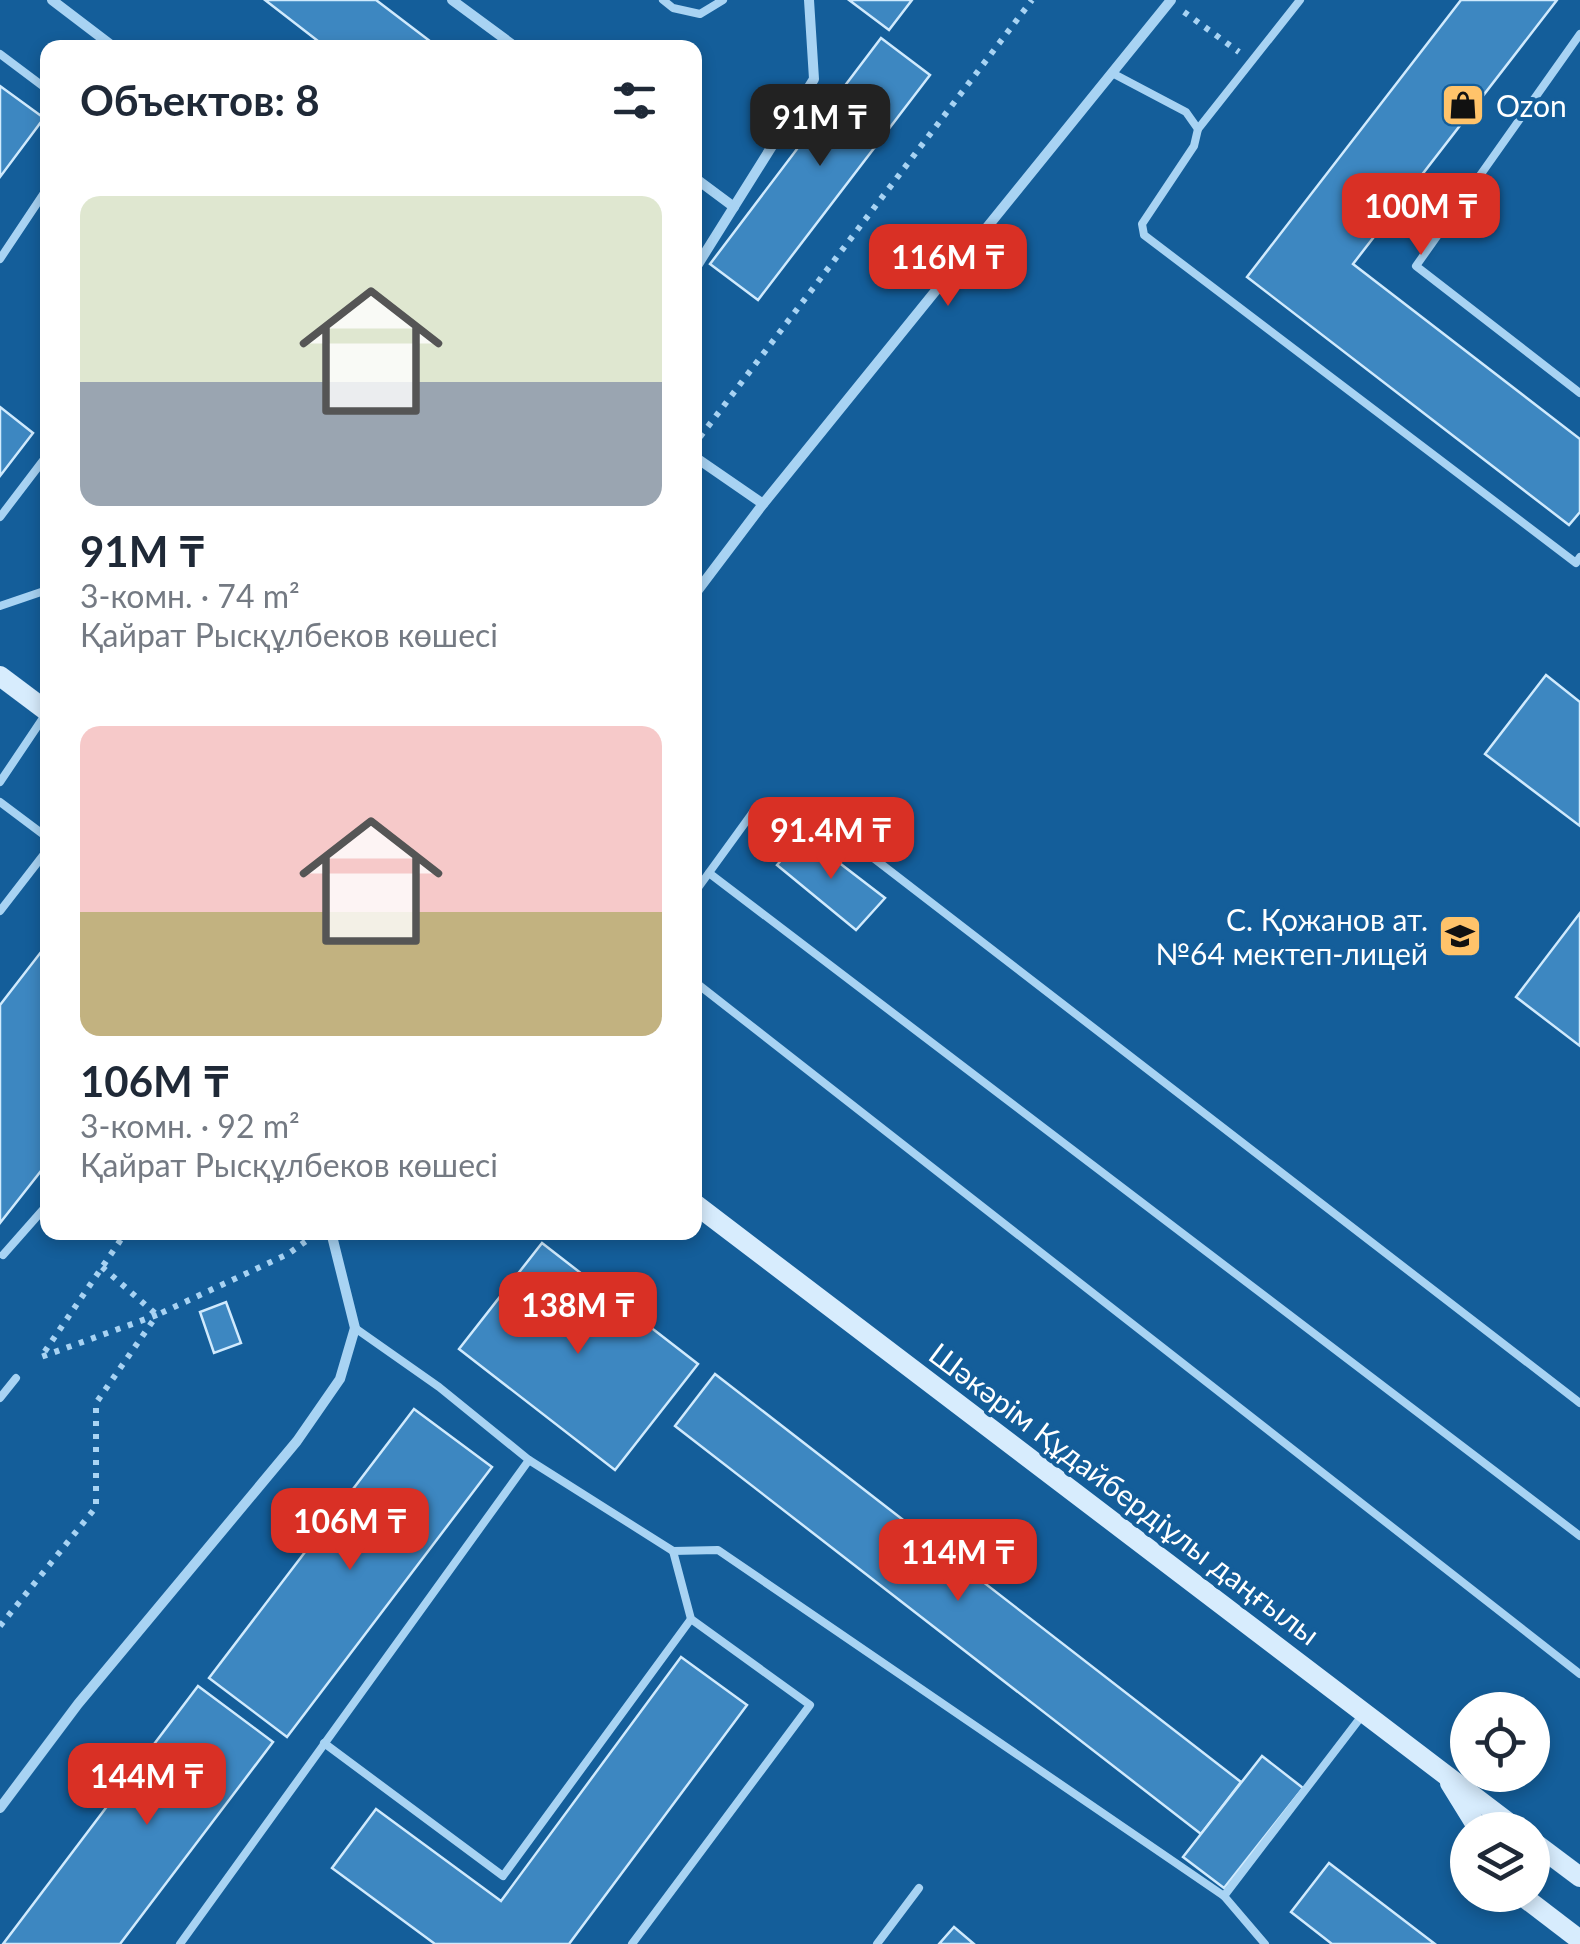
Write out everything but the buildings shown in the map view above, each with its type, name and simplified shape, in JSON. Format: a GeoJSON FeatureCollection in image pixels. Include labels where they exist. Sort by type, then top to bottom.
{"type":"FeatureCollection","features":[{"type":"Feature","properties":{"kind":"main road"},"geometry":{"type":"LineString","coordinates":[[0,676],[40,707]]}},
{"type":"Feature","properties":{"kind":"main road","name":"Шәкәрім Құдайбердіұлы даңғылы"},"geometry":{"type":"LineString","coordinates":[[702,1209],[1494,1812]]}},
{"type":"Feature","properties":{"kind":"main road"},"geometry":{"type":"LineString","coordinates":[[1443,1773],[1468,1812]]}},
{"type":"Feature","properties":{"kind":"main road"},"geometry":{"type":"LineString","coordinates":[[1550,1854],[1580,1877]]}},
{"type":"Feature","properties":{"kind":"main road"},"geometry":{"type":"LineString","coordinates":[[1544,1912],[1580,1940]]}},
{"type":"Feature","properties":{"kind":"street"},"geometry":{"type":"LineString","coordinates":[[52,0],[104,40]]}},
{"type":"Feature","properties":{"kind":"street"},"geometry":{"type":"LineString","coordinates":[[66,11],[77,0]]}},
{"type":"Feature","properties":{"kind":"street"},"geometry":{"type":"LineString","coordinates":[[452,0],[506,40]]}},
{"type":"Feature","properties":{"kind":"street"},"geometry":{"type":"LineString","coordinates":[[702,258],[814,79],[809,0]]}},
{"type":"Feature","properties":{"kind":"street"},"geometry":{"type":"LineString","coordinates":[[702,585],[1170,1]]}},
{"type":"Feature","properties":{"kind":"street"},"geometry":{"type":"LineString","coordinates":[[702,183],[734,207]]}},
{"type":"Feature","properties":{"kind":"street"},"geometry":{"type":"LineString","coordinates":[[702,461],[763,504]]}},
{"type":"Feature","properties":{"kind":"street"},"geometry":{"type":"LineString","coordinates":[[0,1808],[78,1704],[297,1441],[340,1379],[354,1328],[333,1240]]}},
{"type":"Feature","properties":{"kind":"lane"},"geometry":{"type":"LineString","coordinates":[[663,0],[673,8],[700,14],[723,0]]}},
{"type":"Feature","properties":{"kind":"lane"},"geometry":{"type":"LineString","coordinates":[[1300,0],[1198,129],[1194,146],[1142,224],[1144,236],[1576,563],[1580,557]]}},
{"type":"Feature","properties":{"kind":"lane"},"geometry":{"type":"LineString","coordinates":[[1580,34],[1416,266],[1580,393]]}},
{"type":"Feature","properties":{"kind":"lane"},"geometry":{"type":"LineString","coordinates":[[0,54],[40,84]]}},
{"type":"Feature","properties":{"kind":"lane"},"geometry":{"type":"LineString","coordinates":[[1114,74],[1186,112],[1198,129]]}},
{"type":"Feature","properties":{"kind":"lane"},"geometry":{"type":"LineString","coordinates":[[0,260],[40,199]]}},
{"type":"Feature","properties":{"kind":"lane"},"geometry":{"type":"LineString","coordinates":[[0,517],[40,464]]}},
{"type":"Feature","properties":{"kind":"lane"},"geometry":{"type":"LineString","coordinates":[[0,606],[40,592]]}},
{"type":"Feature","properties":{"kind":"lane"},"geometry":{"type":"LineString","coordinates":[[0,782],[40,722]]}},
{"type":"Feature","properties":{"kind":"lane"},"geometry":{"type":"LineString","coordinates":[[0,802],[40,832]]}},
{"type":"Feature","properties":{"kind":"lane"},"geometry":{"type":"LineString","coordinates":[[702,882],[753,812],[828,823],[1580,1403]]}},
{"type":"Feature","properties":{"kind":"lane"},"geometry":{"type":"LineString","coordinates":[[0,910],[40,860]]}},
{"type":"Feature","properties":{"kind":"lane"},"geometry":{"type":"LineString","coordinates":[[709,873],[1580,1536]]}},
{"type":"Feature","properties":{"kind":"lane"},"geometry":{"type":"LineString","coordinates":[[702,987],[1580,1674]]}},
{"type":"Feature","properties":{"kind":"lane"},"geometry":{"type":"LineString","coordinates":[[3,1254],[40,1213]]}},
{"type":"Feature","properties":{"kind":"lane"},"geometry":{"type":"LineString","coordinates":[[354,1328],[438,1387],[529,1460],[673,1551],[718,1550],[1224,1896],[1265,1944]]}},
{"type":"Feature","properties":{"kind":"lane"},"geometry":{"type":"LineString","coordinates":[[0,1398],[16,1378]]}},
{"type":"Feature","properties":{"kind":"lane"},"geometry":{"type":"LineString","coordinates":[[180,1944],[529,1460]]}},
{"type":"Feature","properties":{"kind":"lane"},"geometry":{"type":"LineString","coordinates":[[632,1944],[810,1705],[690,1619],[673,1551]]}},
{"type":"Feature","properties":{"kind":"lane"},"geometry":{"type":"LineString","coordinates":[[324,1744],[503,1876],[690,1619]]}},
{"type":"Feature","properties":{"kind":"lane"},"geometry":{"type":"LineString","coordinates":[[1224,1896],[1364,1713]]}},
{"type":"Feature","properties":{"kind":"lane"},"geometry":{"type":"LineString","coordinates":[[876,1944],[919,1888]]}},
{"type":"Feature","properties":{"kind":"path"},"geometry":{"type":"LineString","coordinates":[[702,434],[1032,0]]}},
{"type":"Feature","properties":{"kind":"path"},"geometry":{"type":"LineString","coordinates":[[1170,1],[1252,61]]}},
{"type":"Feature","properties":{"kind":"path"},"geometry":{"type":"LineString","coordinates":[[121,1240],[41,1358],[157,1315],[288,1254],[307,1240]]}},
{"type":"Feature","properties":{"kind":"path"},"geometry":{"type":"LineString","coordinates":[[102,1267],[157,1315]]}},
{"type":"Feature","properties":{"kind":"path"},"geometry":{"type":"LineString","coordinates":[[0,1626],[96,1507],[96,1403],[157,1315]]}},
{"type":"Feature","properties":{"kind":"place","name":"Ozon"},"geometry":{"type":"Point","coordinates":[1463,105]}},
{"type":"Feature","properties":{"kind":"place","name":"С. Қожанов ат. №64 мектеп-лицей"},"geometry":{"type":"Point","coordinates":[1460,936]}}]}
